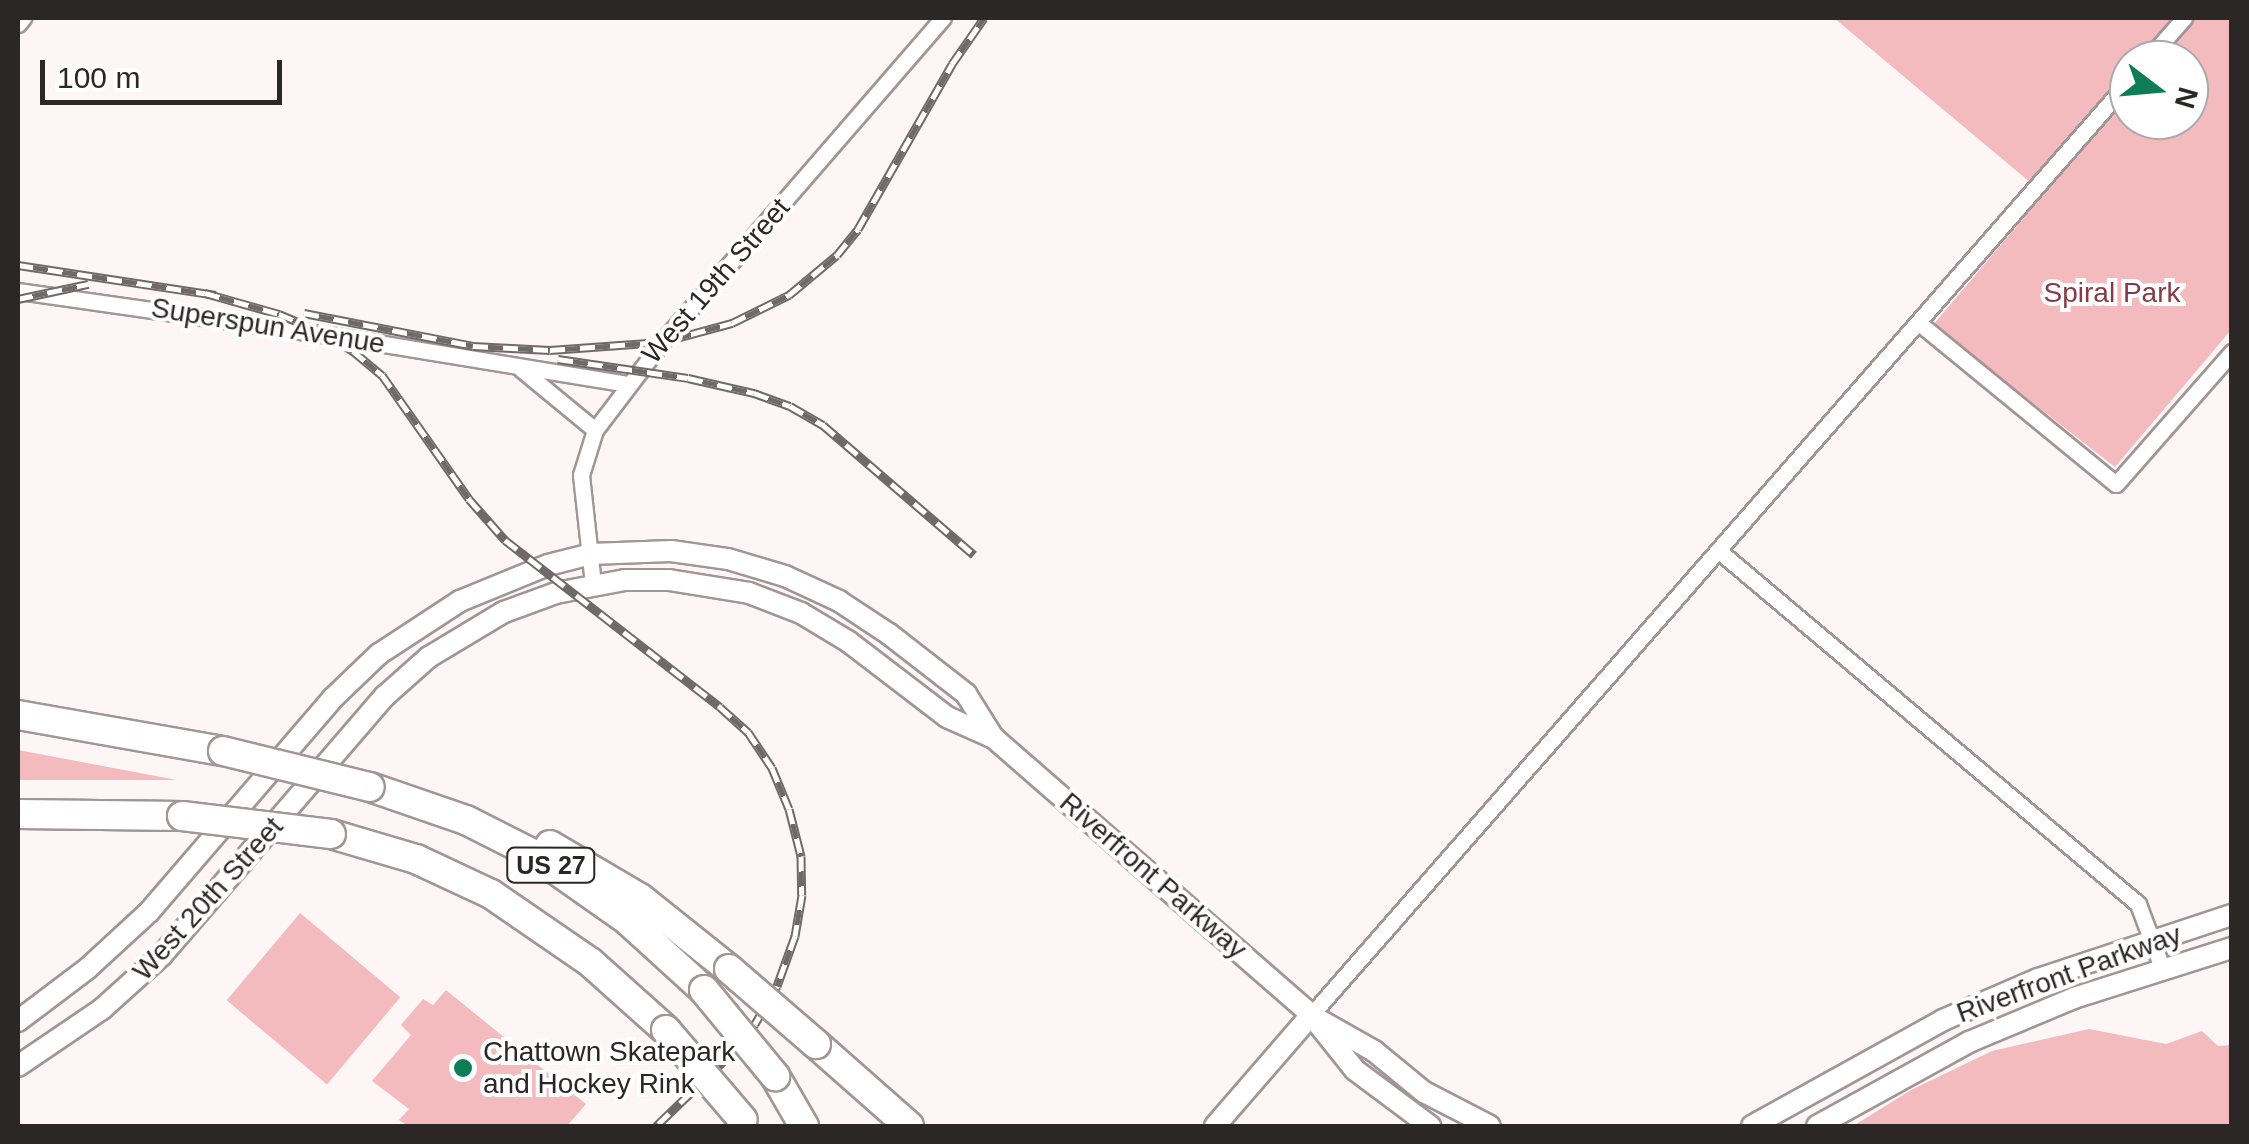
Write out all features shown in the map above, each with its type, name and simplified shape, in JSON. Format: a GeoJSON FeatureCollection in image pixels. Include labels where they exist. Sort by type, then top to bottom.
{"type":"FeatureCollection","features":[{"type":"Feature","properties":{"kind":"highway","name":"US 27"},"geometry":{"type":"LineString","coordinates":[[18,715],[224,751],[370,787],[506,839],[559,870],[627,920],[704,990],[774,1076],[804,1126]]}},
{"type":"Feature","properties":{"kind":"highway"},"geometry":{"type":"LineString","coordinates":[[428,806],[510,828],[578,860],[651,906],[909,1126]]}},
{"type":"Feature","properties":{"kind":"highway","name":"US 27"},"geometry":{"type":"LineString","coordinates":[[18,814],[182,816],[331,834],[416,859],[491,894],[568,944],[666,1030],[746,1123]]}},
{"type":"Feature","properties":{"kind":"main road","name":"Riverfront Parkway"},"geometry":{"type":"LineString","coordinates":[[310,723],[355,676],[432,617],[518,575],[591,554],[644,550],[698,554],[757,566],[812,587],[864,617],[966,694],[994,738],[1311,1015],[1355,1070],[1430,1126]]}},
{"type":"Feature","properties":{"kind":"main road","name":"Riverfront Parkway"},"geometry":{"type":"LineString","coordinates":[[337,752],[386,696],[453,641],[530,602],[594,584],[644,579],[694,582],[776,602],[850,642],[947,717],[994,738]]}},
{"type":"Feature","properties":{"kind":"main road","name":"West 20th Street"},"geometry":{"type":"LineString","coordinates":[[18,1021],[88,968],[148,912],[310,723]]}},
{"type":"Feature","properties":{"kind":"main road","name":"West 20th Street"},"geometry":{"type":"LineString","coordinates":[[18,1066],[102,1009],[162,955],[337,752]]}},
{"type":"Feature","properties":{"kind":"main road","name":"Riverfront Parkway"},"geometry":{"type":"LineString","coordinates":[[1752,1126],[1943,1020],[2038,979],[2232,915]]}},
{"type":"Feature","properties":{"kind":"main road","name":"Riverfront Parkway"},"geometry":{"type":"LineString","coordinates":[[1817,1126],[1969,1042],[2074,998],[2232,948]]}},
{"type":"Feature","properties":{"kind":"main road","name":"Riverfront Parkway"},"geometry":{"type":"LineString","coordinates":[[1311,1015],[1374,1051],[1437,1100],[1490,1126]]}},
{"type":"Feature","properties":{"kind":"main road"},"geometry":{"type":"LineString","coordinates":[[1215,1126],[1311,1015]]}},
{"type":"Feature","properties":{"kind":"street"},"geometry":{"type":"LineString","coordinates":[[18,24],[23,18]]}},
{"type":"Feature","properties":{"kind":"street","name":"West 19th Street"},"geometry":{"type":"LineString","coordinates":[[594,584],[581,475],[595,430],[627,384],[944,18]]}},
{"type":"Feature","properties":{"kind":"street"},"geometry":{"type":"LineString","coordinates":[[2165,40],[2184,18]]}},
{"type":"Feature","properties":{"kind":"street"},"geometry":{"type":"LineString","coordinates":[[1311,1015],[2109,105]]}},
{"type":"Feature","properties":{"kind":"street","name":"Superspun Avenue"},"geometry":{"type":"LineString","coordinates":[[18,292],[627,384]]}},
{"type":"Feature","properties":{"kind":"street"},"geometry":{"type":"LineString","coordinates":[[1919,324],[2116,484],[2232,352]]}},
{"type":"Feature","properties":{"kind":"street"},"geometry":{"type":"LineString","coordinates":[[518,366],[595,430]]}},
{"type":"Feature","properties":{"kind":"street"},"geometry":{"type":"LineString","coordinates":[[1719,551],[2138,904],[2163,970]]}},
{"type":"Feature","properties":{"kind":"green space","name":"Spiral Park"},"geometry":{"type":"Polygon","coordinates":[[[1834,18],[2231,18],[2231,330],[2115,467],[1933,325],[2044,194],[1834,18]]]}},
{"type":"Feature","properties":{"kind":"green space"},"geometry":{"type":"Polygon","coordinates":[[[18,750],[177,780],[18,780],[18,750]]]}},
{"type":"Feature","properties":{"kind":"green space"},"geometry":{"type":"Polygon","coordinates":[[[300,913],[400,997],[327,1085],[227,1000],[300,913]]]}},
{"type":"Feature","properties":{"kind":"green space","name":"Chattown Skatepark and Hockey Rink"},"geometry":{"type":"Polygon","coordinates":[[[446,990],[586,1104],[567,1126],[408,1126],[399,1120],[409,1109],[372,1081],[411,1035],[401,1025],[423,999],[433,1005],[446,990]]]}},
{"type":"Feature","properties":{"kind":"green space"},"geometry":{"type":"Polygon","coordinates":[[[2089,1029],[2166,1044],[2202,1031],[2218,1046],[2231,1045],[2231,1126],[1853,1126],[1911,1090],[1992,1051],[2089,1029]]]}},
{"type":"Feature","properties":{"kind":"railway"},"geometry":{"type":"LineString","coordinates":[[304,313],[473,346],[550,350],[662,342],[732,323],[789,295],[837,255],[858,229],[952,64],[984,18]]}},
{"type":"Feature","properties":{"kind":"railway"},"geometry":{"type":"LineString","coordinates":[[18,265],[216,295]]}},
{"type":"Feature","properties":{"kind":"railway"},"geometry":{"type":"LineString","coordinates":[[18,299],[88,284]]}},
{"type":"Feature","properties":{"kind":"railway"},"geometry":{"type":"LineString","coordinates":[[205,293],[279,314],[329,335],[382,375],[469,499],[505,540],[720,707],[748,732],[772,768],[789,809],[801,856],[802,895],[795,936],[777,986],[755,1024],[734,1051],[656,1126]]}},
{"type":"Feature","properties":{"kind":"railway"},"geometry":{"type":"LineString","coordinates":[[558,359],[688,378],[754,393],[790,406],[823,425],[974,555]]}},
{"type":"Feature","properties":{"kind":"place","name":"Chattown Skatepark and Hockey Rink"},"geometry":{"type":"Point","coordinates":[463,1068]}}]}
